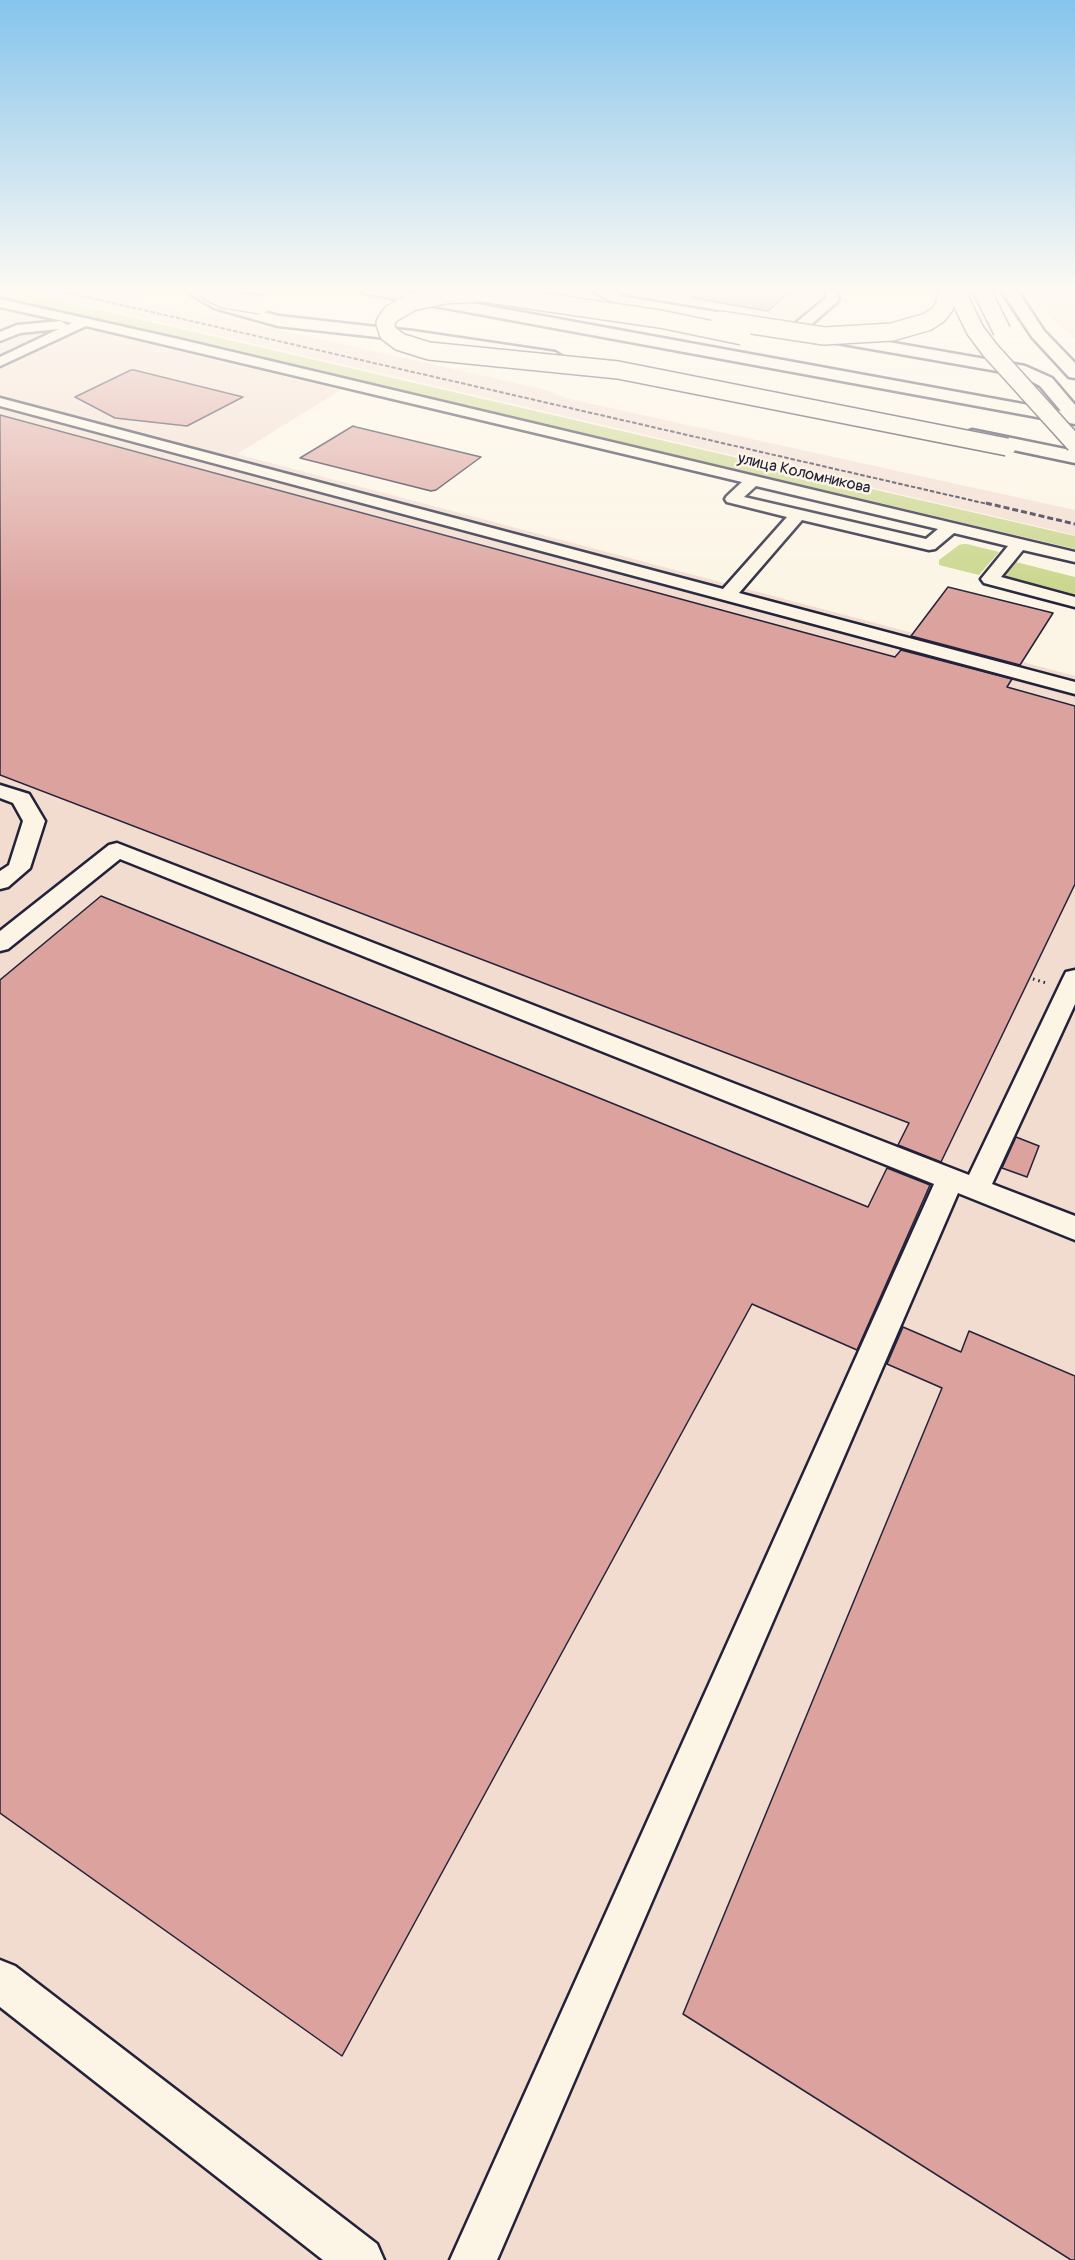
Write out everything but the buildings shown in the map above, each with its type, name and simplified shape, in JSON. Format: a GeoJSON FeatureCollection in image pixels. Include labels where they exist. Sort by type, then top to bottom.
{"type":"FeatureCollection","features":[{"type":"Feature","properties":{"kind":"main road"},"geometry":{"type":"LineString","coordinates":[[732,392],[1007,447],[1037,457],[1066,473]]}},
{"type":"Feature","properties":{"kind":"main road"},"geometry":{"type":"LineString","coordinates":[[751,392],[1075,457]]}},
{"type":"Feature","properties":{"kind":"main road"},"geometry":{"type":"LineString","coordinates":[[965,392],[1045,408],[1075,408]]}},
{"type":"Feature","properties":{"kind":"main road"},"geometry":{"type":"LineString","coordinates":[[973,392],[1075,416]]}},
{"type":"Feature","properties":{"kind":"main road"},"geometry":{"type":"LineString","coordinates":[[1028,392],[1075,444]]}},
{"type":"Feature","properties":{"kind":"main road"},"geometry":{"type":"LineString","coordinates":[[1054,392],[1075,416]]}},
{"type":"Feature","properties":{"kind":"main road"},"geometry":{"type":"LineString","coordinates":[[1055,392],[1075,416]]}},
{"type":"Feature","properties":{"kind":"street","name":"улица Коломникова"},"geometry":{"type":"LineString","coordinates":[[384,392],[1075,558]]}},
{"type":"Feature","properties":{"kind":"street"},"geometry":{"type":"LineString","coordinates":[[0,402],[1075,688]]}},
{"type":"Feature","properties":{"kind":"street"},"geometry":{"type":"LineString","coordinates":[[752,481],[733,499],[929,545],[951,527]]}},
{"type":"Feature","properties":{"kind":"street"},"geometry":{"type":"LineString","coordinates":[[728,596],[798,514]]}},
{"type":"Feature","properties":{"kind":"street"},"geometry":{"type":"LineString","coordinates":[[1019,544],[990,579],[1075,602]]}},
{"type":"Feature","properties":{"kind":"street"},"geometry":{"type":"LineString","coordinates":[[0,791],[21,799],[34,821],[19,868],[0,882]]}},
{"type":"Feature","properties":{"kind":"street"},"geometry":{"type":"LineString","coordinates":[[0,943],[117,850],[1075,1228]]}},
{"type":"Feature","properties":{"kind":"street"},"geometry":{"type":"LineString","coordinates":[[473,2260],[963,1184],[1075,978]]}},
{"type":"Feature","properties":{"kind":"street"},"geometry":{"type":"LineString","coordinates":[[0,1981],[361,2260]]}},
{"type":"Feature","properties":{"kind":"shaded area"},"geometry":{"type":"Polygon","coordinates":[[[0,392],[337,392],[237,454],[913,633],[948,587],[1053,613],[1023,662],[1075,676],[1075,2260],[0,2260],[0,392]]]}},
{"type":"Feature","properties":{"kind":"shaded area"},"geometry":{"type":"Polygon","coordinates":[[[463,392],[553,392],[565,398],[1075,510],[1075,535],[463,392]]]}},
{"type":"Feature","properties":{"kind":"green space"},"geometry":{"type":"Polygon","coordinates":[[[410,392],[455,392],[1075,536],[1075,549],[410,392]]]}},
{"type":"Feature","properties":{"kind":"green space"},"geometry":{"type":"Polygon","coordinates":[[[963,544],[999,552],[979,575],[939,565],[939,560],[963,544]]]}},
{"type":"Feature","properties":{"kind":"green space"},"geometry":{"type":"Polygon","coordinates":[[[1012,561],[1075,577],[1075,598],[1004,577],[1002,573],[1012,561]]]}},
{"type":"Feature","properties":{"kind":"railway"},"geometry":{"type":"LineString","coordinates":[[502,392],[992,505]]}},
{"type":"Feature","properties":{"kind":"railway"},"geometry":{"type":"LineString","coordinates":[[986,503],[1075,524]]}}]}
